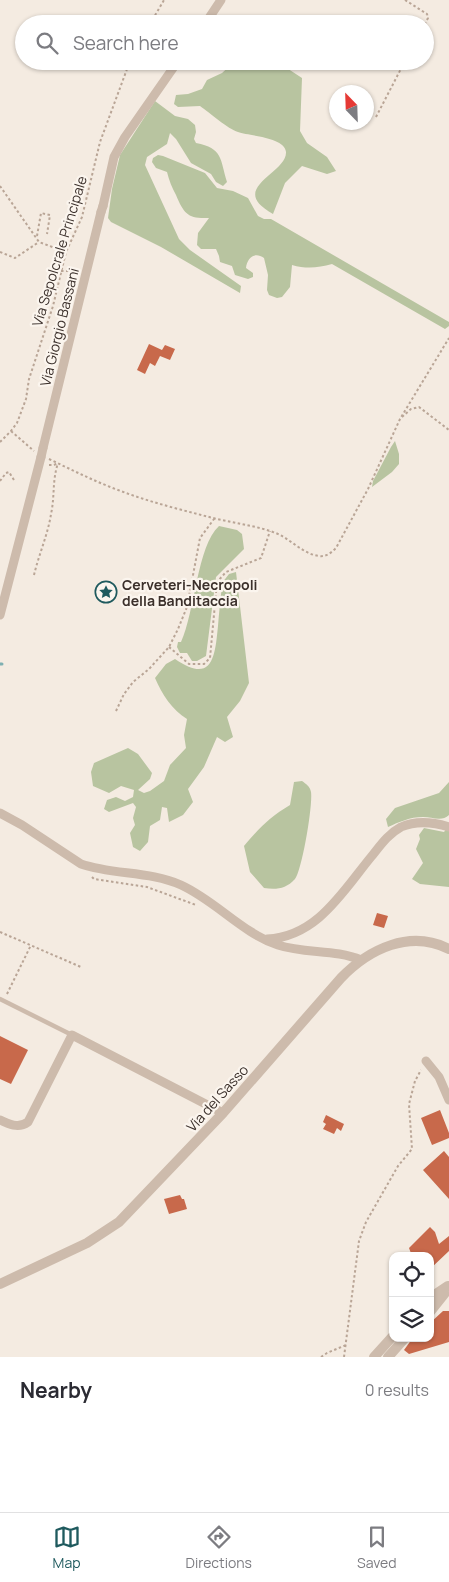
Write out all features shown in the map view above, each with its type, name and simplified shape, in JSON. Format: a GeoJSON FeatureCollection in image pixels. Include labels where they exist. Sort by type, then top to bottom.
{"type":"FeatureCollection","features":[{"type":"Feature","properties":{"kind":"street"},"geometry":{"type":"LineString","coordinates":[[211,15],[221,0]]}},
{"type":"Feature","properties":{"kind":"street","name":"Via Giorgio Bassani"},"geometry":{"type":"LineString","coordinates":[[0,615],[114,158],[125,137],[172,70]]}},
{"type":"Feature","properties":{"kind":"street"},"geometry":{"type":"LineString","coordinates":[[0,813],[22,825],[81,864],[92,868],[168,880],[202,896],[264,939],[289,948],[342,954],[361,960]]}},
{"type":"Feature","properties":{"kind":"street"},"geometry":{"type":"LineString","coordinates":[[264,939],[284,937],[295,933],[322,916],[382,842],[398,829],[410,824],[424,822],[449,827]]}},
{"type":"Feature","properties":{"kind":"street","name":"Via del Sasso"},"geometry":{"type":"LineString","coordinates":[[0,1284],[80,1246],[114,1226],[223,1113],[341,978],[361,960],[383,948],[409,941],[428,942],[449,949]]}},
{"type":"Feature","properties":{"kind":"street"},"geometry":{"type":"LineString","coordinates":[[0,1120],[16,1126],[28,1122],[72,1035],[223,1113]]}},
{"type":"Feature","properties":{"kind":"street"},"geometry":{"type":"LineString","coordinates":[[426,1062],[439,1077],[449,1100]]}},
{"type":"Feature","properties":{"kind":"street"},"geometry":{"type":"LineString","coordinates":[[432,1297],[449,1287]]}},
{"type":"Feature","properties":{"kind":"street"},"geometry":{"type":"LineString","coordinates":[[434,1307],[449,1287]]}},
{"type":"Feature","properties":{"kind":"street"},"geometry":{"type":"LineString","coordinates":[[374,1357],[389,1340]]}},
{"type":"Feature","properties":{"kind":"street"},"geometry":{"type":"LineString","coordinates":[[388,1357],[401,1342]]}},
{"type":"Feature","properties":{"kind":"lane"},"geometry":{"type":"LineString","coordinates":[[2,1000],[72,1035]]}},
{"type":"Feature","properties":{"kind":"path"},"geometry":{"type":"LineString","coordinates":[[155,15],[164,0]]}},
{"type":"Feature","properties":{"kind":"path"},"geometry":{"type":"LineString","coordinates":[[405,0],[427,15]]}},
{"type":"Feature","properties":{"kind":"path","name":"Via Sepolcrale Principale"},"geometry":{"type":"LineString","coordinates":[[0,442],[17,423],[26,399],[30,379],[53,306],[66,252],[82,217],[100,142],[127,70]]}},
{"type":"Feature","properties":{"kind":"path"},"geometry":{"type":"LineString","coordinates":[[376,117],[400,70]]}},
{"type":"Feature","properties":{"kind":"path"},"geometry":{"type":"LineString","coordinates":[[0,186],[39,242],[66,252]]}},
{"type":"Feature","properties":{"kind":"path"},"geometry":{"type":"LineString","coordinates":[[37,238],[41,213],[50,215],[47,234]]}},
{"type":"Feature","properties":{"kind":"path"},"geometry":{"type":"LineString","coordinates":[[0,252],[16,258],[39,242]]}},
{"type":"Feature","properties":{"kind":"path"},"geometry":{"type":"LineString","coordinates":[[61,271],[79,273]]}},
{"type":"Feature","properties":{"kind":"path"},"geometry":{"type":"LineString","coordinates":[[11,431],[40,453],[90,479],[120,491],[214,518],[270,531],[283,536],[320,557],[331,554],[336,548],[368,489],[400,419],[449,338]]}},
{"type":"Feature","properties":{"kind":"path"},"geometry":{"type":"LineString","coordinates":[[400,419],[410,409],[419,407],[449,430]]}},
{"type":"Feature","properties":{"kind":"path"},"geometry":{"type":"LineString","coordinates":[[34,575],[51,516],[54,497],[53,482],[58,463]]}},
{"type":"Feature","properties":{"kind":"path"},"geometry":{"type":"LineString","coordinates":[[0,481],[9,472],[14,480]]}},
{"type":"Feature","properties":{"kind":"path"},"geometry":{"type":"LineString","coordinates":[[116,711],[124,694],[133,682],[149,669],[169,647],[187,606],[200,538],[214,518]]}},
{"type":"Feature","properties":{"kind":"path"},"geometry":{"type":"LineString","coordinates":[[169,647],[189,664],[204,664],[210,658],[218,582],[226,572],[261,558],[270,531]]}},
{"type":"Feature","properties":{"kind":"path"},"geometry":{"type":"LineString","coordinates":[[81,864],[94,879],[147,887],[200,907]]}},
{"type":"Feature","properties":{"kind":"path"},"geometry":{"type":"LineString","coordinates":[[0,932],[81,967]]}},
{"type":"Feature","properties":{"kind":"path"},"geometry":{"type":"LineString","coordinates":[[2,1000],[31,944]]}},
{"type":"Feature","properties":{"kind":"path"},"geometry":{"type":"LineString","coordinates":[[344,1357],[360,1241],[366,1222],[398,1166],[412,1149],[409,1104],[416,1081],[426,1062]]}},
{"type":"Feature","properties":{"kind":"path"},"geometry":{"type":"LineString","coordinates":[[321,1357],[346,1344]]}},
{"type":"Feature","properties":{"kind":"green space"},"geometry":{"type":"Polygon","coordinates":[[[225,70],[290,70],[302,78],[300,131],[307,143],[327,157],[336,171],[327,174],[302,166],[285,183],[273,214],[260,205],[255,196],[257,189],[284,160],[286,152],[284,147],[273,140],[234,130],[200,106],[178,107],[174,104],[176,95],[188,94],[202,89],[207,80],[225,70]]]}},
{"type":"Feature","properties":{"kind":"green space"},"geometry":{"type":"Polygon","coordinates":[[[155,101],[175,116],[188,119],[195,125],[194,139],[196,143],[211,148],[219,156],[227,182],[223,186],[216,182],[211,174],[191,163],[170,133],[167,144],[147,157],[145,165],[179,239],[190,250],[241,286],[240,293],[161,247],[111,222],[108,218],[120,155],[155,101]]]}},
{"type":"Feature","properties":{"kind":"green space"},"geometry":{"type":"Polygon","coordinates":[[[158,155],[205,173],[217,188],[233,191],[248,198],[258,216],[264,219],[271,219],[449,322],[449,326],[445,329],[332,264],[312,268],[292,265],[290,287],[282,297],[277,298],[269,295],[267,290],[268,275],[264,258],[257,255],[249,259],[246,268],[253,273],[253,277],[248,279],[235,275],[232,266],[220,262],[216,249],[201,249],[197,245],[198,233],[209,218],[196,218],[184,211],[167,172],[156,168],[152,162],[153,158],[158,155]]]}},
{"type":"Feature","properties":{"kind":"green space"},"geometry":{"type":"Polygon","coordinates":[[[395,441],[399,454],[399,464],[392,472],[372,487],[373,481],[395,441]]]}},
{"type":"Feature","properties":{"kind":"green space"},"geometry":{"type":"Polygon","coordinates":[[[219,526],[237,530],[242,534],[244,549],[216,577],[206,656],[197,661],[192,661],[187,653],[180,653],[177,647],[178,642],[181,642],[186,629],[206,548],[219,526]]]}},
{"type":"Feature","properties":{"kind":"green space"},"geometry":{"type":"Polygon","coordinates":[[[236,572],[249,683],[240,701],[227,717],[233,737],[225,742],[217,737],[204,767],[188,789],[193,802],[183,815],[169,822],[167,808],[162,807],[160,820],[150,826],[148,842],[140,851],[133,847],[130,833],[135,825],[133,818],[136,807],[133,803],[109,812],[104,809],[107,800],[116,797],[125,801],[133,797],[134,790],[121,786],[109,793],[93,786],[91,772],[94,763],[128,748],[138,754],[152,773],[150,779],[138,790],[144,793],[150,791],[164,781],[170,765],[186,748],[184,735],[187,719],[168,701],[155,678],[166,664],[175,659],[197,669],[205,668],[210,664],[215,647],[222,583],[229,574],[236,572]]]}},
{"type":"Feature","properties":{"kind":"green space"},"geometry":{"type":"Polygon","coordinates":[[[302,781],[310,788],[311,799],[306,837],[298,873],[292,882],[284,887],[277,889],[264,888],[250,872],[244,846],[265,823],[290,805],[294,782],[302,781]]]}},
{"type":"Feature","properties":{"kind":"green space"},"geometry":{"type":"Polygon","coordinates":[[[449,782],[449,815],[440,819],[414,818],[388,827],[386,819],[395,808],[439,793],[449,782]]]}},
{"type":"Feature","properties":{"kind":"green space"},"geometry":{"type":"Polygon","coordinates":[[[449,825],[449,887],[420,884],[412,879],[423,863],[416,849],[420,839],[419,835],[424,828],[444,832],[449,825]]]}},
{"type":"Feature","properties":{"kind":"building"},"geometry":{"type":"Polygon","coordinates":[[[149,344],[162,350],[165,345],[175,349],[170,360],[160,356],[155,366],[150,363],[145,374],[137,370],[149,344]]]}},
{"type":"Feature","properties":{"kind":"building"},"geometry":{"type":"Polygon","coordinates":[[[377,913],[388,916],[384,928],[373,925],[377,913]]]}},
{"type":"Feature","properties":{"kind":"building"},"geometry":{"type":"Polygon","coordinates":[[[0,1036],[28,1050],[11,1084],[0,1079],[0,1036]]]}},
{"type":"Feature","properties":{"kind":"building"},"geometry":{"type":"Polygon","coordinates":[[[440,1110],[449,1133],[449,1138],[432,1145],[421,1118],[440,1110]]]}},
{"type":"Feature","properties":{"kind":"building"},"geometry":{"type":"Polygon","coordinates":[[[326,1115],[344,1124],[341,1131],[337,1128],[334,1134],[323,1129],[326,1124],[323,1122],[326,1115]]]}},
{"type":"Feature","properties":{"kind":"building"},"geometry":{"type":"Polygon","coordinates":[[[444,1151],[449,1157],[449,1199],[423,1170],[444,1151]]]}},
{"type":"Feature","properties":{"kind":"building"},"geometry":{"type":"Polygon","coordinates":[[[180,1195],[184,1199],[187,1209],[169,1214],[164,1199],[180,1195]]]}},
{"type":"Feature","properties":{"kind":"building"},"geometry":{"type":"Polygon","coordinates":[[[430,1227],[435,1232],[439,1244],[449,1236],[449,1251],[434,1265],[434,1252],[410,1252],[409,1248],[430,1227]]]}},
{"type":"Feature","properties":{"kind":"building"},"geometry":{"type":"Polygon","coordinates":[[[443,1311],[449,1311],[449,1342],[409,1354],[404,1350],[410,1342],[434,1342],[434,1319],[443,1311]]]}},
{"type":"Feature","properties":{"kind":"place","name":"Cerveteri-Necropoli della Banditaccia"},"geometry":{"type":"Point","coordinates":[106,592]}}]}
